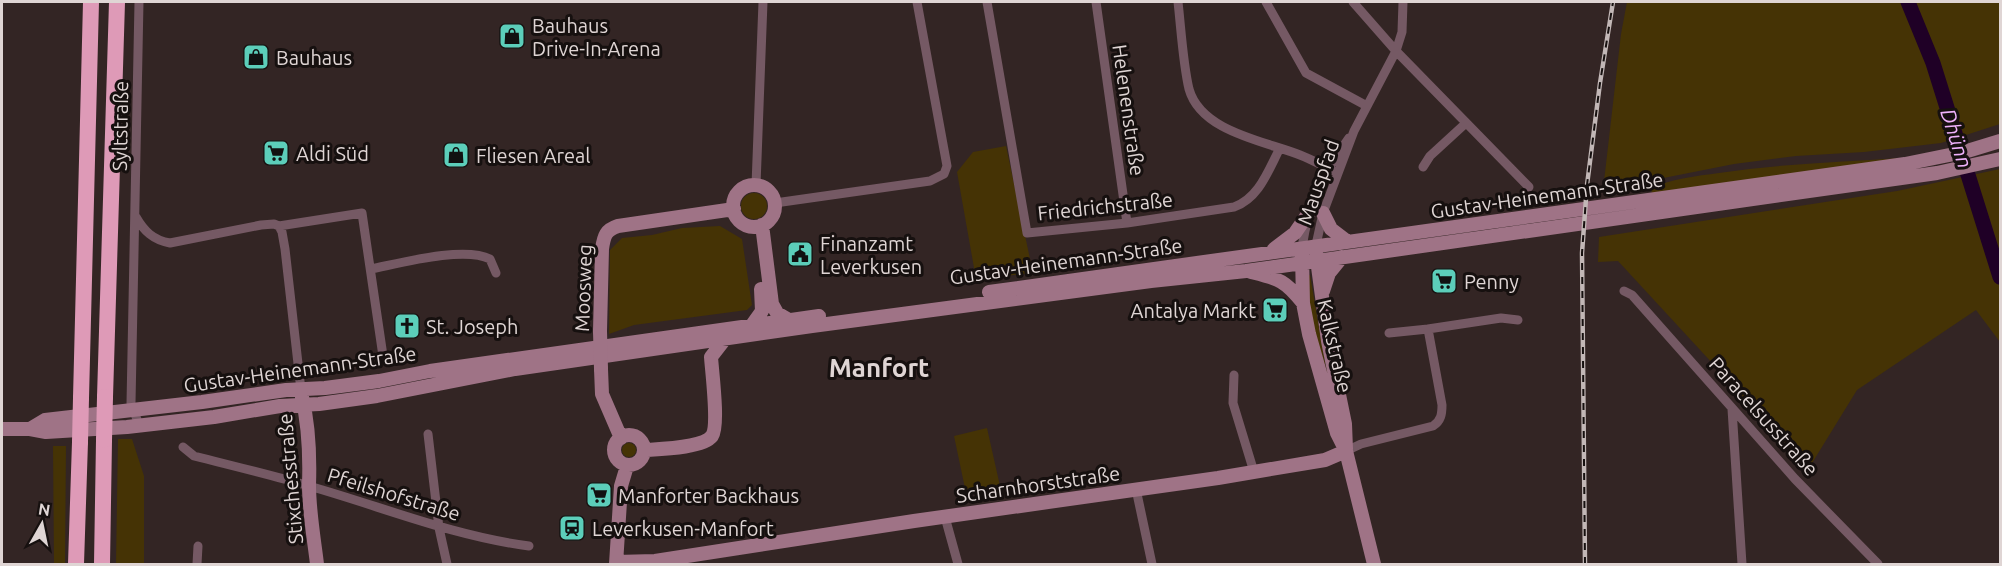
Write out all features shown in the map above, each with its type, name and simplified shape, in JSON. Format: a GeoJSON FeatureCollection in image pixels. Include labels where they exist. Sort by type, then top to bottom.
{"type":"FeatureCollection","features":[{"type":"Feature","properties":{"kind":"highway"},"geometry":{"type":"LineString","coordinates":[[76,564],[91,2]]}},
{"type":"Feature","properties":{"kind":"highway"},"geometry":{"type":"LineString","coordinates":[[102,564],[117,2]]}},
{"type":"Feature","properties":{"kind":"main road","name":"Gustav-Heinemann-Straße"},"geometry":{"type":"LineString","coordinates":[[30,429],[45,420],[133,411],[286,390],[379,381],[430,371],[1270,251],[1809,178],[1932,159],[1998,142]]}},
{"type":"Feature","properties":{"kind":"main road","name":"Gustav-Heinemann-Straße"},"geometry":{"type":"LineString","coordinates":[[2,429],[30,429],[46,432],[139,425],[214,417],[280,406],[357,399],[515,369],[968,304],[1246,271],[1937,173],[2000,159]]}},
{"type":"Feature","properties":{"kind":"main road"},"geometry":{"type":"LineString","coordinates":[[756,185],[770,193],[775,203],[774,214],[756,226],[739,220],[734,203],[739,192],[756,185]]}},
{"type":"Feature","properties":{"kind":"main road","name":"Moosweg"},"geometry":{"type":"LineString","coordinates":[[621,438],[602,394],[600,331],[604,237],[608,229],[618,226],[734,209]]}},
{"type":"Feature","properties":{"kind":"main road"},"geometry":{"type":"LineString","coordinates":[[1323,213],[1331,229],[1348,242]]}},
{"type":"Feature","properties":{"kind":"main road"},"geometry":{"type":"LineString","coordinates":[[1270,251],[1292,236],[1308,214]]}},
{"type":"Feature","properties":{"kind":"main road"},"geometry":{"type":"LineString","coordinates":[[756,226],[772,304],[777,313],[789,320]]}},
{"type":"Feature","properties":{"kind":"main road"},"geometry":{"type":"LineString","coordinates":[[752,325],[761,315],[763,305],[756,226]]}},
{"type":"Feature","properties":{"kind":"main road","name":"Kalkstraße"},"geometry":{"type":"LineString","coordinates":[[1309,246],[1316,260],[1332,366],[1346,424],[1346,452]]}},
{"type":"Feature","properties":{"kind":"main road","name":"Kalkstraße"},"geometry":{"type":"LineString","coordinates":[[1309,246],[1301,262],[1303,303],[1318,370],[1337,433],[1346,452],[1374,564]]}},
{"type":"Feature","properties":{"kind":"main road"},"geometry":{"type":"LineString","coordinates":[[1322,296],[1329,273],[1342,257]]}},
{"type":"Feature","properties":{"kind":"main road"},"geometry":{"type":"LineString","coordinates":[[1246,271],[1282,281],[1291,287],[1303,303]]}},
{"type":"Feature","properties":{"kind":"main road"},"geometry":{"type":"LineString","coordinates":[[645,450],[692,445],[712,436],[715,423],[711,357],[725,339]]}},
{"type":"Feature","properties":{"kind":"main road"},"geometry":{"type":"LineString","coordinates":[[691,344],[711,357]]}},
{"type":"Feature","properties":{"kind":"main road","name":"Stixchesstraße"},"geometry":{"type":"LineString","coordinates":[[301,390],[311,470],[309,486],[317,564]]}},
{"type":"Feature","properties":{"kind":"main road"},"geometry":{"type":"LineString","coordinates":[[626,435],[641,440],[645,450],[644,457],[633,466],[627,466],[614,454],[614,448],[626,435]]}},
{"type":"Feature","properties":{"kind":"main road","name":"Scharnhorststraße"},"geometry":{"type":"LineString","coordinates":[[616,563],[655,561],[1254,472],[1325,460],[1346,452]]}},
{"type":"Feature","properties":{"kind":"main road"},"geometry":{"type":"LineString","coordinates":[[616,563],[621,486],[627,466]]}},
{"type":"Feature","properties":{"kind":"street","name":"Syltstraße"},"geometry":{"type":"LineString","coordinates":[[139,2],[131,403],[139,425]]}},
{"type":"Feature","properties":{"kind":"street"},"geometry":{"type":"LineString","coordinates":[[756,185],[763,2]]}},
{"type":"Feature","properties":{"kind":"street"},"geometry":{"type":"LineString","coordinates":[[775,203],[930,181],[944,174],[947,166],[917,2]]}},
{"type":"Feature","properties":{"kind":"street","name":"Friedrichstraße"},"geometry":{"type":"LineString","coordinates":[[987,2],[1027,232],[1127,223],[1244,204],[1258,189],[1280,148]]}},
{"type":"Feature","properties":{"kind":"street","name":"Helenenstraße"},"geometry":{"type":"LineString","coordinates":[[1096,2],[1127,223]]}},
{"type":"Feature","properties":{"kind":"street"},"geometry":{"type":"LineString","coordinates":[[1178,2],[1189,90],[1199,110],[1251,140],[1302,155],[1333,171]]}},
{"type":"Feature","properties":{"kind":"street"},"geometry":{"type":"LineString","coordinates":[[1266,2],[1306,73],[1366,106]]}},
{"type":"Feature","properties":{"kind":"street"},"geometry":{"type":"LineString","coordinates":[[1353,2],[1396,51],[1529,187]]}},
{"type":"Feature","properties":{"kind":"street","name":"Mauspfad"},"geometry":{"type":"LineString","coordinates":[[1309,246],[1308,214],[1396,51],[1402,32],[1403,2]]}},
{"type":"Feature","properties":{"kind":"street"},"geometry":{"type":"LineString","coordinates":[[1423,167],[1430,156],[1466,123]]}},
{"type":"Feature","properties":{"kind":"street","name":"Mauspfad"},"geometry":{"type":"LineString","coordinates":[[1309,246],[1323,213],[1333,171]]}},
{"type":"Feature","properties":{"kind":"street"},"geometry":{"type":"LineString","coordinates":[[136,217],[142,227],[153,237],[170,243],[261,225],[279,226],[362,213],[383,356]]}},
{"type":"Feature","properties":{"kind":"street"},"geometry":{"type":"LineString","coordinates":[[279,226],[284,237],[301,390]]}},
{"type":"Feature","properties":{"kind":"street"},"geometry":{"type":"LineString","coordinates":[[134,250],[153,237]]}},
{"type":"Feature","properties":{"kind":"street"},"geometry":{"type":"LineString","coordinates":[[371,269],[447,255],[480,254],[490,259],[496,273]]}},
{"type":"Feature","properties":{"kind":"street","name":"Paracelsusstraße"},"geometry":{"type":"LineString","coordinates":[[1624,291],[1632,295],[1795,479],[1878,564]]}},
{"type":"Feature","properties":{"kind":"street"},"geometry":{"type":"LineString","coordinates":[[1389,333],[1501,318],[1518,320]]}},
{"type":"Feature","properties":{"kind":"street"},"geometry":{"type":"LineString","coordinates":[[1346,452],[1361,444],[1438,423],[1442,405],[1428,329]]}},
{"type":"Feature","properties":{"kind":"street"},"geometry":{"type":"LineString","coordinates":[[1234,375],[1233,403],[1254,472]]}},
{"type":"Feature","properties":{"kind":"street"},"geometry":{"type":"LineString","coordinates":[[1732,409],[1742,564]]}},
{"type":"Feature","properties":{"kind":"street"},"geometry":{"type":"LineString","coordinates":[[428,434],[439,528],[447,564]]}},
{"type":"Feature","properties":{"kind":"street","name":"Pfeilshofstraße"},"geometry":{"type":"LineString","coordinates":[[183,447],[194,456],[309,486],[439,528],[490,541],[529,546]]}},
{"type":"Feature","properties":{"kind":"street","name":"Scharnhorststraße"},"geometry":{"type":"LineString","coordinates":[[1136,489],[1152,564]]}},
{"type":"Feature","properties":{"kind":"street","name":"Scharnhorststraße"},"geometry":{"type":"LineString","coordinates":[[945,517],[958,564]]}},
{"type":"Feature","properties":{"kind":"street"},"geometry":{"type":"LineString","coordinates":[[197,564],[198,546]]}},
{"type":"Feature","properties":{"kind":"shaded area"},"geometry":{"type":"Polygon","coordinates":[[[1627,2],[2000,2],[2000,124],[1941,143],[1734,164],[1603,190],[1621,34],[1627,2]]]}},
{"type":"Feature","properties":{"kind":"shaded area"},"geometry":{"type":"Polygon","coordinates":[[[1006,146],[1033,273],[976,279],[957,172],[973,152],[1006,146]]]}},
{"type":"Feature","properties":{"kind":"shaded area"},"geometry":{"type":"Polygon","coordinates":[[[1904,159],[1652,194],[1651,188],[1684,178],[1742,170],[1904,159]]]}},
{"type":"Feature","properties":{"kind":"shaded area"},"geometry":{"type":"Polygon","coordinates":[[[2000,169],[2000,342],[1976,310],[1857,390],[1809,468],[1618,261],[1598,262],[1599,237],[1897,191],[2000,169]]]}},
{"type":"Feature","properties":{"kind":"shaded area"},"geometry":{"type":"Polygon","coordinates":[[[754,193],[763,197],[767,206],[763,215],[754,219],[745,215],[741,206],[745,197],[754,193]]]}},
{"type":"Feature","properties":{"kind":"shaded area"},"geometry":{"type":"Polygon","coordinates":[[[720,226],[742,239],[752,305],[747,310],[634,325],[609,334],[610,250],[622,238],[652,235],[682,228],[720,226]]]}},
{"type":"Feature","properties":{"kind":"shaded area"},"geometry":{"type":"Polygon","coordinates":[[[1310,275],[1326,369],[1336,396],[1321,363],[1304,276],[1310,275]]]}},
{"type":"Feature","properties":{"kind":"shaded area"},"geometry":{"type":"Polygon","coordinates":[[[987,428],[1000,486],[966,493],[954,436],[987,428]]]}},
{"type":"Feature","properties":{"kind":"shaded area"},"geometry":{"type":"Polygon","coordinates":[[[118,439],[132,439],[144,476],[144,564],[116,564],[118,439]]]}},
{"type":"Feature","properties":{"kind":"shaded area"},"geometry":{"type":"Polygon","coordinates":[[[626,443],[632,443],[636,450],[632,457],[626,457],[622,453],[622,447],[626,443]]]}},
{"type":"Feature","properties":{"kind":"shaded area"},"geometry":{"type":"Polygon","coordinates":[[[53,446],[66,446],[65,564],[54,564],[53,446]]]}},
{"type":"Feature","properties":{"kind":"waterway","name":"Dhünn"},"geometry":{"type":"LineString","coordinates":[[1908,2],[1933,63],[2000,277]]}},
{"type":"Feature","properties":{"kind":"railway"},"geometry":{"type":"LineString","coordinates":[[1585,564],[1582,253],[1587,185],[1613,2]]}},
{"type":"Feature","properties":{"kind":"place","name":"Bauhaus Drive-In-Arena"},"geometry":{"type":"Point","coordinates":[512,36]}},
{"type":"Feature","properties":{"kind":"place","name":"Bauhaus"},"geometry":{"type":"Point","coordinates":[256,57]}},
{"type":"Feature","properties":{"kind":"place","name":"Aldi Süd"},"geometry":{"type":"Point","coordinates":[276,153]}},
{"type":"Feature","properties":{"kind":"place","name":"Fliesen Areal"},"geometry":{"type":"Point","coordinates":[456,155]}},
{"type":"Feature","properties":{"kind":"place","name":"Finanzamt Leverkusen"},"geometry":{"type":"Point","coordinates":[800,254]}},
{"type":"Feature","properties":{"kind":"place","name":"Penny"},"geometry":{"type":"Point","coordinates":[1444,281]}},
{"type":"Feature","properties":{"kind":"place","name":"Antalya Markt"},"geometry":{"type":"Point","coordinates":[1275,310]}},
{"type":"Feature","properties":{"kind":"place","name":"St. Joseph"},"geometry":{"type":"Point","coordinates":[407,326]}},
{"type":"Feature","properties":{"kind":"place","name":"Manforter Backhaus"},"geometry":{"type":"Point","coordinates":[599,495]}},
{"type":"Feature","properties":{"kind":"place","name":"Leverkusen-Manfort"},"geometry":{"type":"Point","coordinates":[572,528]}},
{"type":"Feature","properties":{"kind":"district","name":"Manfort"},"geometry":{"type":"Point","coordinates":[879,367]}}]}
